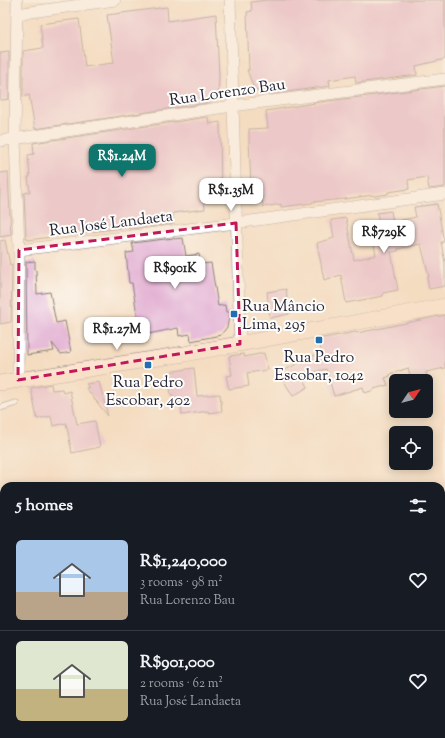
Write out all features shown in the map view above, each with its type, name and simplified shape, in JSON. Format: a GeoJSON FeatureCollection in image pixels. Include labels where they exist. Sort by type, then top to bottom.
{"type":"FeatureCollection","features":[{"type":"Feature","properties":{"kind":"main road"},"geometry":{"type":"LineString","coordinates":[[0,383],[240,344],[445,306]]}},
{"type":"Feature","properties":{"kind":"street"},"geometry":{"type":"LineString","coordinates":[[17,0],[15,138],[19,250],[18,380]]}},
{"type":"Feature","properties":{"kind":"street"},"geometry":{"type":"LineString","coordinates":[[17,14],[88,2],[115,0]]}},
{"type":"Feature","properties":{"kind":"street"},"geometry":{"type":"LineString","coordinates":[[230,0],[240,344]]}},
{"type":"Feature","properties":{"kind":"street","name":"Rua Lorenzo Bau"},"geometry":{"type":"LineString","coordinates":[[0,141],[232,106],[445,79]]}},
{"type":"Feature","properties":{"kind":"street","name":"Rua José Landaeta"},"geometry":{"type":"LineString","coordinates":[[19,250],[236,223],[445,194]]}},
{"type":"Feature","properties":{"kind":"lane"},"geometry":{"type":"LineString","coordinates":[[0,408],[16,403]]}},
{"type":"Feature","properties":{"kind":"highlighted area"},"geometry":{"type":"Polygon","coordinates":[[[236,223],[240,344],[18,380],[19,250],[236,223]]]}},
{"type":"Feature","properties":{"kind":"building"},"geometry":{"type":"Polygon","coordinates":[[[267,0],[445,0],[445,59],[416,66],[417,75],[356,83],[355,76],[329,80],[330,86],[272,94],[258,91],[253,86],[247,70],[249,70],[247,12],[252,11],[251,2],[267,0]]]}},
{"type":"Feature","properties":{"kind":"building"},"geometry":{"type":"Polygon","coordinates":[[[167,7],[168,21],[216,14],[219,75],[218,98],[206,100],[207,103],[35,129],[29,95],[23,97],[23,51],[43,48],[40,24],[79,19],[85,67],[114,63],[107,15],[167,7]]]}},
{"type":"Feature","properties":{"kind":"building"},"geometry":{"type":"Polygon","coordinates":[[[9,52],[9,99],[0,100],[0,53],[9,52]]]}},
{"type":"Feature","properties":{"kind":"building"},"geometry":{"type":"Polygon","coordinates":[[[445,86],[445,187],[429,189],[427,177],[408,180],[409,189],[388,192],[388,194],[312,202],[281,207],[281,204],[263,207],[262,195],[258,196],[257,186],[251,186],[249,129],[268,128],[266,111],[315,103],[313,103],[445,86]]]}},
{"type":"Feature","properties":{"kind":"building"},"geometry":{"type":"Polygon","coordinates":[[[208,117],[209,124],[220,122],[221,199],[204,202],[205,209],[173,213],[173,224],[129,229],[129,227],[28,240],[26,237],[24,193],[30,192],[28,155],[34,154],[33,143],[208,117]]]}},
{"type":"Feature","properties":{"kind":"building"},"geometry":{"type":"Polygon","coordinates":[[[8,172],[11,235],[0,237],[0,173],[8,172]]]}},
{"type":"Feature","properties":{"kind":"building"},"geometry":{"type":"Polygon","coordinates":[[[437,204],[444,242],[441,242],[445,263],[445,286],[429,289],[427,277],[429,277],[421,244],[391,252],[398,290],[383,293],[383,296],[346,303],[341,275],[324,280],[317,243],[334,238],[331,220],[346,218],[354,260],[376,255],[372,234],[374,234],[374,229],[380,228],[377,213],[391,211],[393,222],[416,217],[414,207],[437,204]]]}},
{"type":"Feature","properties":{"kind":"building"},"geometry":{"type":"Polygon","coordinates":[[[183,238],[186,256],[199,254],[201,264],[211,263],[218,306],[225,305],[226,312],[230,312],[227,327],[221,335],[191,341],[190,334],[179,336],[178,328],[148,334],[146,320],[138,321],[132,283],[129,283],[126,253],[134,252],[132,243],[183,238]]]}},
{"type":"Feature","properties":{"kind":"building"},"geometry":{"type":"Polygon","coordinates":[[[5,240],[10,265],[12,264],[11,322],[0,324],[0,241],[5,240]]]}},
{"type":"Feature","properties":{"kind":"building"},"geometry":{"type":"Polygon","coordinates":[[[35,261],[37,294],[50,292],[56,323],[65,321],[71,352],[61,354],[52,343],[54,351],[27,355],[26,262],[35,261]]]}},
{"type":"Feature","properties":{"kind":"building"},"geometry":{"type":"Polygon","coordinates":[[[286,289],[289,314],[270,318],[267,292],[286,289]]]}},
{"type":"Feature","properties":{"kind":"building"},"geometry":{"type":"Polygon","coordinates":[[[445,315],[445,368],[426,372],[426,374],[410,374],[408,368],[389,374],[389,376],[385,378],[388,385],[365,393],[363,387],[334,396],[326,369],[302,375],[308,387],[293,396],[279,373],[303,361],[302,359],[322,353],[318,339],[357,333],[445,315]]]}},
{"type":"Feature","properties":{"kind":"building"},"geometry":{"type":"Polygon","coordinates":[[[264,353],[268,370],[247,373],[249,386],[229,389],[226,376],[232,375],[229,356],[244,354],[244,357],[264,353]]]}},
{"type":"Feature","properties":{"kind":"building"},"geometry":{"type":"Polygon","coordinates":[[[194,368],[197,396],[220,394],[222,411],[209,413],[208,411],[182,415],[181,404],[174,405],[173,396],[171,396],[168,372],[194,368]]]}},
{"type":"Feature","properties":{"kind":"building"},"geometry":{"type":"Polygon","coordinates":[[[99,382],[108,416],[86,388],[89,387],[86,384],[99,382]]]}},
{"type":"Feature","properties":{"kind":"building"},"geometry":{"type":"Polygon","coordinates":[[[51,384],[52,390],[62,389],[63,393],[70,391],[77,424],[95,421],[100,447],[72,453],[66,423],[53,426],[51,416],[37,419],[31,388],[51,384]]]}},
{"type":"Feature","properties":{"kind":"place","name":"Rua Mâncio Lima, 295"},"geometry":{"type":"Point","coordinates":[234,314]}},
{"type":"Feature","properties":{"kind":"place","name":"Rua Pedro Escobar, 1042"},"geometry":{"type":"Point","coordinates":[319,340]}},
{"type":"Feature","properties":{"kind":"place","name":"Rua Pedro Escobar, 402"},"geometry":{"type":"Point","coordinates":[148,365]}}]}
